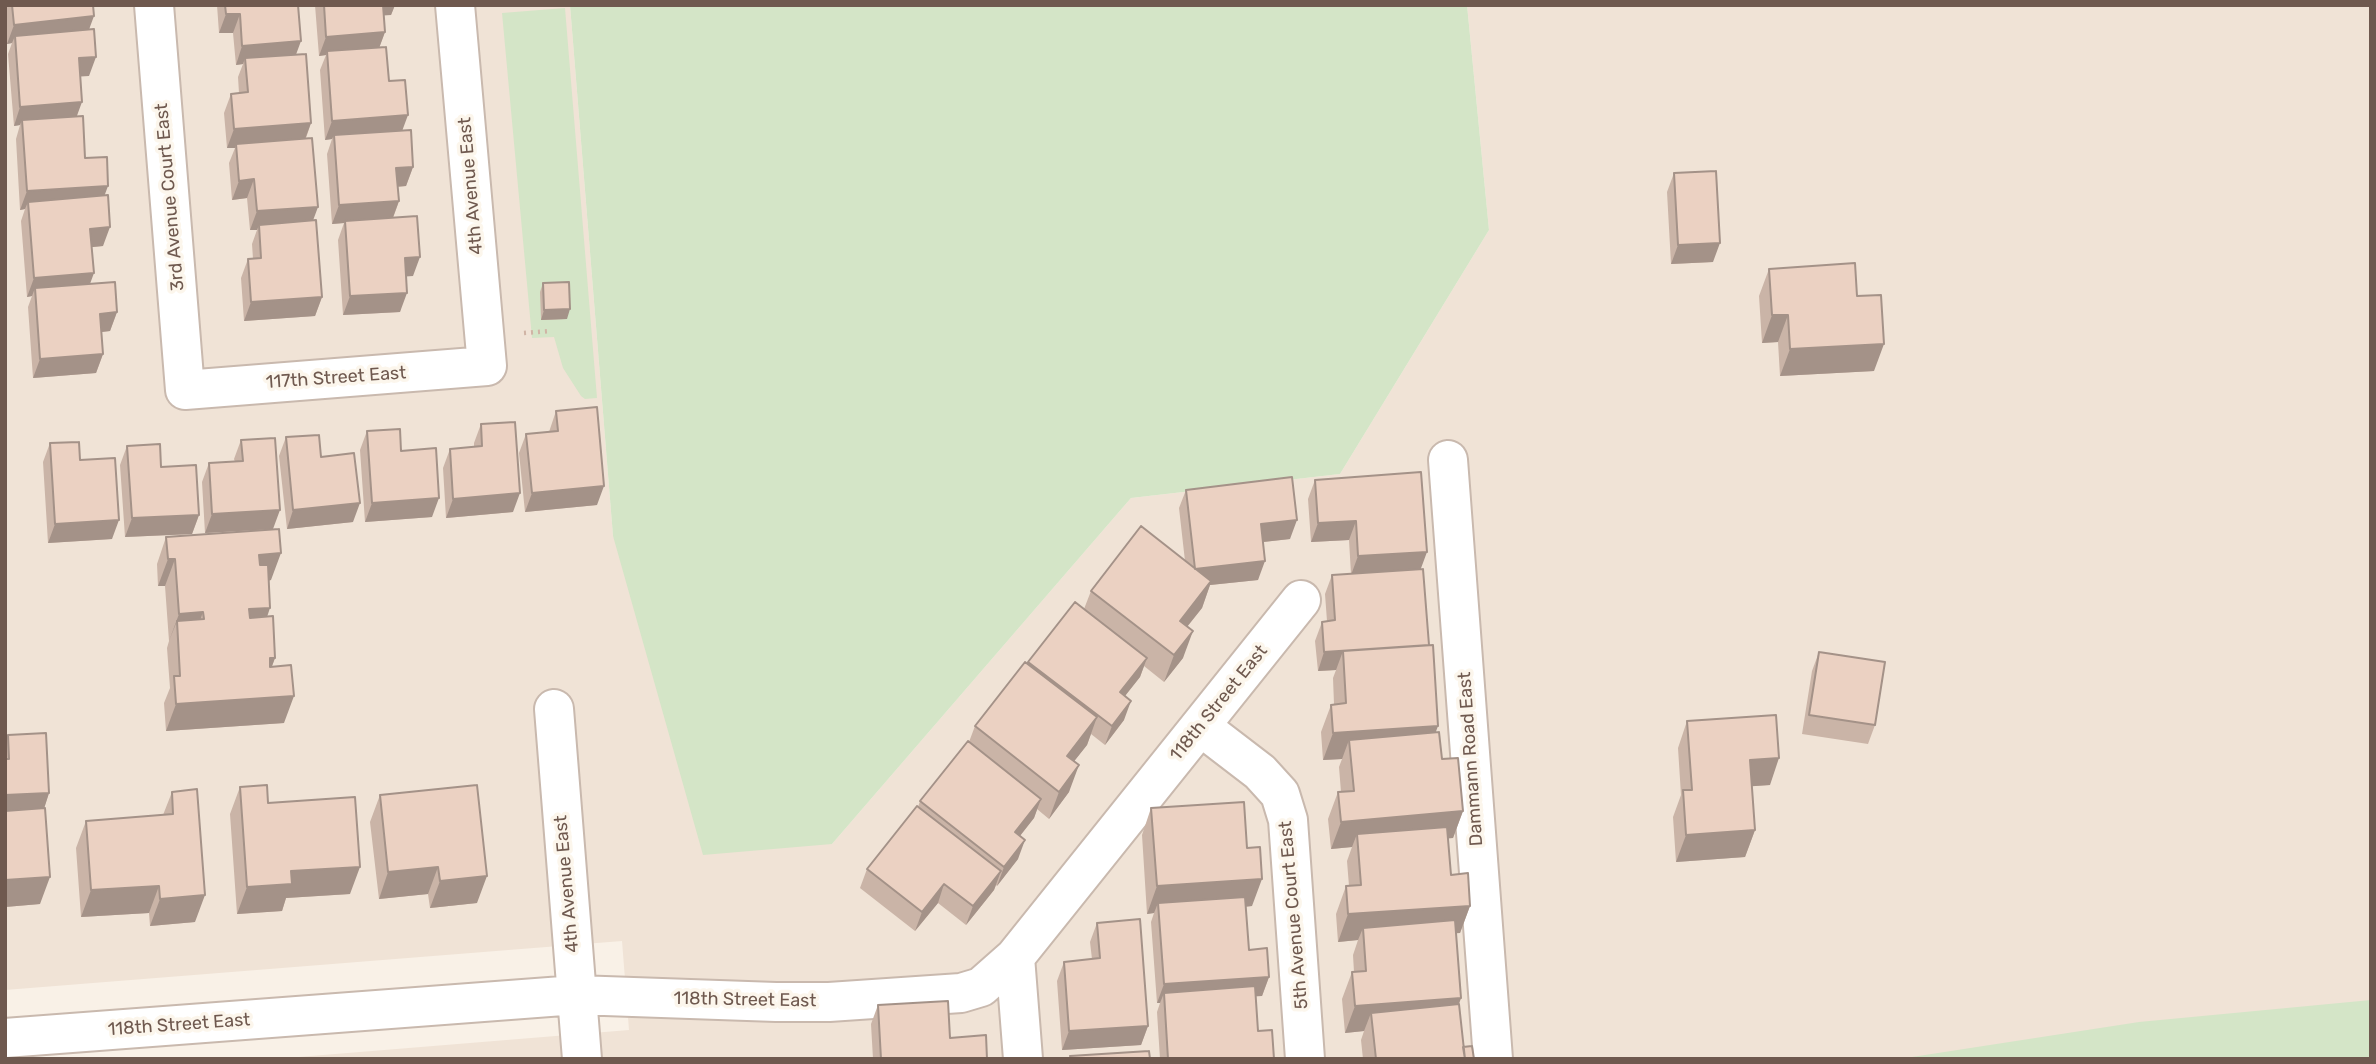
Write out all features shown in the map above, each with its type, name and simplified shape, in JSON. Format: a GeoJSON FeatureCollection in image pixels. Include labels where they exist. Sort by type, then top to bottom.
{"type":"FeatureCollection","features":[{"type":"Feature","properties":{"kind":"street","name":"3rd Avenue Court East"},"geometry":{"type":"LineString","coordinates":[[154,5],[185,390]]}},
{"type":"Feature","properties":{"kind":"street","name":"4th Avenue East"},"geometry":{"type":"LineString","coordinates":[[455,5],[486,366]]}},
{"type":"Feature","properties":{"kind":"street","name":"117th Street East"},"geometry":{"type":"LineString","coordinates":[[185,390],[486,366]]}},
{"type":"Feature","properties":{"kind":"street","name":"Dammann Road East"},"geometry":{"type":"LineString","coordinates":[[1448,460],[1493,1059]]}},
{"type":"Feature","properties":{"kind":"street","name":"118th Street East"},"geometry":{"type":"LineString","coordinates":[[5,1038],[59,1046],[576,995],[829,1002],[961,993],[981,987],[1015,957],[1301,600]]}},
{"type":"Feature","properties":{"kind":"street","name":"4th Avenue East"},"geometry":{"type":"LineString","coordinates":[[554,709],[582,1059]]}},
{"type":"Feature","properties":{"kind":"street","name":"5th Avenue Court East"},"geometry":{"type":"LineString","coordinates":[[1200,726],[1260,772],[1280,794],[1288,820],[1305,1059]]}},
{"type":"Feature","properties":{"kind":"street"},"geometry":{"type":"LineString","coordinates":[[1015,957],[1023,1059]]}},
{"type":"Feature","properties":{"kind":"path"},"geometry":{"type":"LineString","coordinates":[[523,333],[550,331]]}},
{"type":"Feature","properties":{"kind":"shaded area"},"geometry":{"type":"Polygon","coordinates":[[[5,5],[570,5],[613,536],[832,844],[1131,498],[1340,474],[1489,230],[1467,5],[2371,5],[2371,1059],[274,1059],[629,1030],[622,941],[5,990],[5,5]]]}},
{"type":"Feature","properties":{"kind":"green space"},"geometry":{"type":"Polygon","coordinates":[[[570,5],[1467,5],[1489,230],[1340,474],[1131,498],[832,844],[703,855],[613,536],[570,5]]]}},
{"type":"Feature","properties":{"kind":"green space"},"geometry":{"type":"Polygon","coordinates":[[[565,8],[597,398],[585,399],[563,368],[554,337],[532,338],[502,13],[565,8]]]}},
{"type":"Feature","properties":{"kind":"green space"},"geometry":{"type":"Polygon","coordinates":[[[2371,1000],[2371,1059],[1899,1059],[2139,1022],[2371,1000]]]}},
{"type":"Feature","properties":{"kind":"building"},"geometry":{"type":"Polygon","coordinates":[[[12,5],[93,5],[94,16],[14,25],[12,5]]]}},
{"type":"Feature","properties":{"kind":"building"},"geometry":{"type":"Polygon","coordinates":[[[225,5],[298,5],[301,41],[242,46],[240,14],[226,14],[225,5]]]}},
{"type":"Feature","properties":{"kind":"building"},"geometry":{"type":"Polygon","coordinates":[[[324,5],[383,5],[385,32],[326,37],[324,5]]]}},
{"type":"Feature","properties":{"kind":"building"},"geometry":{"type":"Polygon","coordinates":[[[94,29],[96,57],[79,58],[82,102],[20,107],[15,36],[94,29]]]}},
{"type":"Feature","properties":{"kind":"building"},"geometry":{"type":"Polygon","coordinates":[[[386,47],[389,81],[405,80],[408,115],[332,121],[327,51],[386,47]]]}},
{"type":"Feature","properties":{"kind":"building"},"geometry":{"type":"Polygon","coordinates":[[[306,54],[311,123],[234,129],[231,94],[248,92],[245,58],[306,54]]]}},
{"type":"Feature","properties":{"kind":"building"},"geometry":{"type":"Polygon","coordinates":[[[83,116],[85,158],[107,157],[108,186],[27,191],[22,120],[83,116]]]}},
{"type":"Feature","properties":{"kind":"building"},"geometry":{"type":"Polygon","coordinates":[[[411,130],[413,167],[396,168],[399,201],[339,205],[334,135],[411,130]]]}},
{"type":"Feature","properties":{"kind":"building"},"geometry":{"type":"Polygon","coordinates":[[[312,138],[318,207],[257,211],[254,179],[239,181],[236,144],[312,138]]]}},
{"type":"Feature","properties":{"kind":"building"},"geometry":{"type":"Polygon","coordinates":[[[1716,171],[1720,243],[1678,245],[1674,173],[1716,171]]]}},
{"type":"Feature","properties":{"kind":"building"},"geometry":{"type":"Polygon","coordinates":[[[108,195],[110,227],[90,229],[94,273],[34,278],[28,202],[108,195]]]}},
{"type":"Feature","properties":{"kind":"building"},"geometry":{"type":"Polygon","coordinates":[[[417,216],[420,257],[405,258],[407,293],[350,296],[345,221],[417,216]]]}},
{"type":"Feature","properties":{"kind":"building"},"geometry":{"type":"Polygon","coordinates":[[[316,220],[322,297],[251,302],[248,259],[261,258],[259,225],[316,220]]]}},
{"type":"Feature","properties":{"kind":"building"},"geometry":{"type":"Polygon","coordinates":[[[1855,263],[1857,296],[1881,295],[1884,344],[1790,349],[1788,315],[1772,315],[1769,269],[1855,263]]]}},
{"type":"Feature","properties":{"kind":"building"},"geometry":{"type":"Polygon","coordinates":[[[115,282],[117,312],[100,314],[103,354],[40,359],[35,288],[115,282]]]}},
{"type":"Feature","properties":{"kind":"building"},"geometry":{"type":"Polygon","coordinates":[[[569,282],[570,309],[544,310],[543,283],[569,282]]]}},
{"type":"Feature","properties":{"kind":"building"},"geometry":{"type":"Polygon","coordinates":[[[597,407],[604,486],[532,493],[526,434],[558,431],[556,411],[597,407]]]}},
{"type":"Feature","properties":{"kind":"building"},"geometry":{"type":"Polygon","coordinates":[[[515,422],[520,493],[453,499],[450,449],[482,446],[481,424],[515,422]]]}},
{"type":"Feature","properties":{"kind":"building"},"geometry":{"type":"Polygon","coordinates":[[[400,429],[401,451],[436,448],[439,498],[372,503],[367,431],[400,429]]]}},
{"type":"Feature","properties":{"kind":"building"},"geometry":{"type":"Polygon","coordinates":[[[319,435],[321,457],[354,453],[360,503],[293,510],[286,437],[319,435]]]}},
{"type":"Feature","properties":{"kind":"building"},"geometry":{"type":"Polygon","coordinates":[[[275,438],[280,510],[212,514],[209,463],[243,461],[241,440],[275,438]]]}},
{"type":"Feature","properties":{"kind":"building"},"geometry":{"type":"Polygon","coordinates":[[[79,442],[80,460],[115,458],[119,520],[55,524],[50,443],[79,442]]]}},
{"type":"Feature","properties":{"kind":"building"},"geometry":{"type":"Polygon","coordinates":[[[160,444],[161,467],[196,465],[199,515],[132,518],[127,446],[160,444]]]}},
{"type":"Feature","properties":{"kind":"building"},"geometry":{"type":"Polygon","coordinates":[[[1421,472],[1427,552],[1358,556],[1356,521],[1318,523],[1315,480],[1421,472]]]}},
{"type":"Feature","properties":{"kind":"building"},"geometry":{"type":"Polygon","coordinates":[[[1292,477],[1297,520],[1261,524],[1265,561],[1195,569],[1186,490],[1292,477]]]}},
{"type":"Feature","properties":{"kind":"building"},"geometry":{"type":"Polygon","coordinates":[[[1141,526],[1211,581],[1180,621],[1193,631],[1174,655],[1091,591],[1141,526]]]}},
{"type":"Feature","properties":{"kind":"building"},"geometry":{"type":"Polygon","coordinates":[[[279,529],[281,553],[259,555],[260,565],[268,565],[270,608],[249,609],[250,618],[273,616],[275,658],[270,658],[270,667],[291,665],[294,696],[176,704],[174,676],[180,676],[177,621],[204,619],[203,612],[179,614],[175,559],[168,559],[166,537],[279,529]]]}},
{"type":"Feature","properties":{"kind":"building"},"geometry":{"type":"Polygon","coordinates":[[[1423,569],[1429,645],[1324,652],[1322,622],[1335,620],[1332,575],[1423,569]]]}},
{"type":"Feature","properties":{"kind":"building"},"geometry":{"type":"Polygon","coordinates":[[[1075,602],[1147,658],[1120,692],[1131,701],[1112,726],[1028,662],[1075,602]]]}},
{"type":"Feature","properties":{"kind":"building"},"geometry":{"type":"Polygon","coordinates":[[[1433,645],[1438,726],[1333,733],[1331,705],[1346,703],[1343,651],[1433,645]]]}},
{"type":"Feature","properties":{"kind":"building"},"geometry":{"type":"Polygon","coordinates":[[[1819,652],[1885,662],[1875,725],[1809,715],[1819,652]]]}},
{"type":"Feature","properties":{"kind":"building"},"geometry":{"type":"Polygon","coordinates":[[[1025,662],[1097,717],[1067,756],[1079,765],[1059,792],[975,726],[1025,662]]]}},
{"type":"Feature","properties":{"kind":"building"},"geometry":{"type":"Polygon","coordinates":[[[1776,715],[1779,758],[1750,760],[1755,830],[1686,835],[1683,790],[1692,790],[1687,721],[1776,715]]]}},
{"type":"Feature","properties":{"kind":"building"},"geometry":{"type":"Polygon","coordinates":[[[1439,732],[1442,759],[1458,758],[1463,811],[1341,822],[1338,792],[1354,791],[1349,740],[1439,732]]]}},
{"type":"Feature","properties":{"kind":"building"},"geometry":{"type":"Polygon","coordinates":[[[46,733],[49,793],[5,795],[5,759],[9,759],[8,735],[46,733]]]}},
{"type":"Feature","properties":{"kind":"building"},"geometry":{"type":"Polygon","coordinates":[[[968,741],[1041,799],[1015,832],[1025,840],[1004,867],[920,801],[968,741]]]}},
{"type":"Feature","properties":{"kind":"building"},"geometry":{"type":"Polygon","coordinates":[[[267,785],[268,803],[355,797],[360,867],[291,871],[292,884],[247,887],[240,787],[267,785]]]}},
{"type":"Feature","properties":{"kind":"building"},"geometry":{"type":"Polygon","coordinates":[[[477,785],[487,876],[440,881],[438,867],[388,872],[380,795],[477,785]]]}},
{"type":"Feature","properties":{"kind":"building"},"geometry":{"type":"Polygon","coordinates":[[[197,789],[205,895],[160,899],[159,886],[91,890],[86,821],[173,814],[172,792],[197,789]]]}},
{"type":"Feature","properties":{"kind":"building"},"geometry":{"type":"Polygon","coordinates":[[[1244,802],[1247,848],[1260,847],[1262,879],[1157,886],[1151,808],[1244,802]]]}},
{"type":"Feature","properties":{"kind":"building"},"geometry":{"type":"Polygon","coordinates":[[[917,806],[1001,871],[973,906],[944,884],[922,912],[867,869],[917,806]]]}},
{"type":"Feature","properties":{"kind":"building"},"geometry":{"type":"Polygon","coordinates":[[[45,808],[50,877],[5,880],[5,811],[45,808]]]}},
{"type":"Feature","properties":{"kind":"building"},"geometry":{"type":"Polygon","coordinates":[[[1447,827],[1451,875],[1468,873],[1470,906],[1348,914],[1346,886],[1361,885],[1357,834],[1447,827]]]}},
{"type":"Feature","properties":{"kind":"building"},"geometry":{"type":"Polygon","coordinates":[[[1245,897],[1249,950],[1267,948],[1269,977],[1164,984],[1158,903],[1245,897]]]}},
{"type":"Feature","properties":{"kind":"building"},"geometry":{"type":"Polygon","coordinates":[[[1140,919],[1148,1026],[1069,1031],[1064,962],[1100,958],[1097,923],[1140,919]]]}},
{"type":"Feature","properties":{"kind":"building"},"geometry":{"type":"Polygon","coordinates":[[[1455,920],[1461,998],[1355,1006],[1352,972],[1366,971],[1363,928],[1455,920]]]}},
{"type":"Feature","properties":{"kind":"building"},"geometry":{"type":"Polygon","coordinates":[[[1255,986],[1258,1031],[1272,1030],[1274,1059],[1168,1059],[1164,993],[1255,986]]]}},
{"type":"Feature","properties":{"kind":"building"},"geometry":{"type":"Polygon","coordinates":[[[948,1001],[950,1038],[986,1035],[987,1059],[881,1059],[878,1005],[948,1001]]]}},
{"type":"Feature","properties":{"kind":"building"},"geometry":{"type":"Polygon","coordinates":[[[1459,1004],[1465,1059],[1376,1059],[1371,1013],[1459,1004]]]}},
{"type":"Feature","properties":{"kind":"building"},"geometry":{"type":"Polygon","coordinates":[[[1472,1046],[1474,1059],[1465,1059],[1463,1047],[1472,1046]]]}},
{"type":"Feature","properties":{"kind":"building"},"geometry":{"type":"Polygon","coordinates":[[[1149,1051],[1150,1059],[1071,1059],[1070,1056],[1149,1051]]]}}]}
